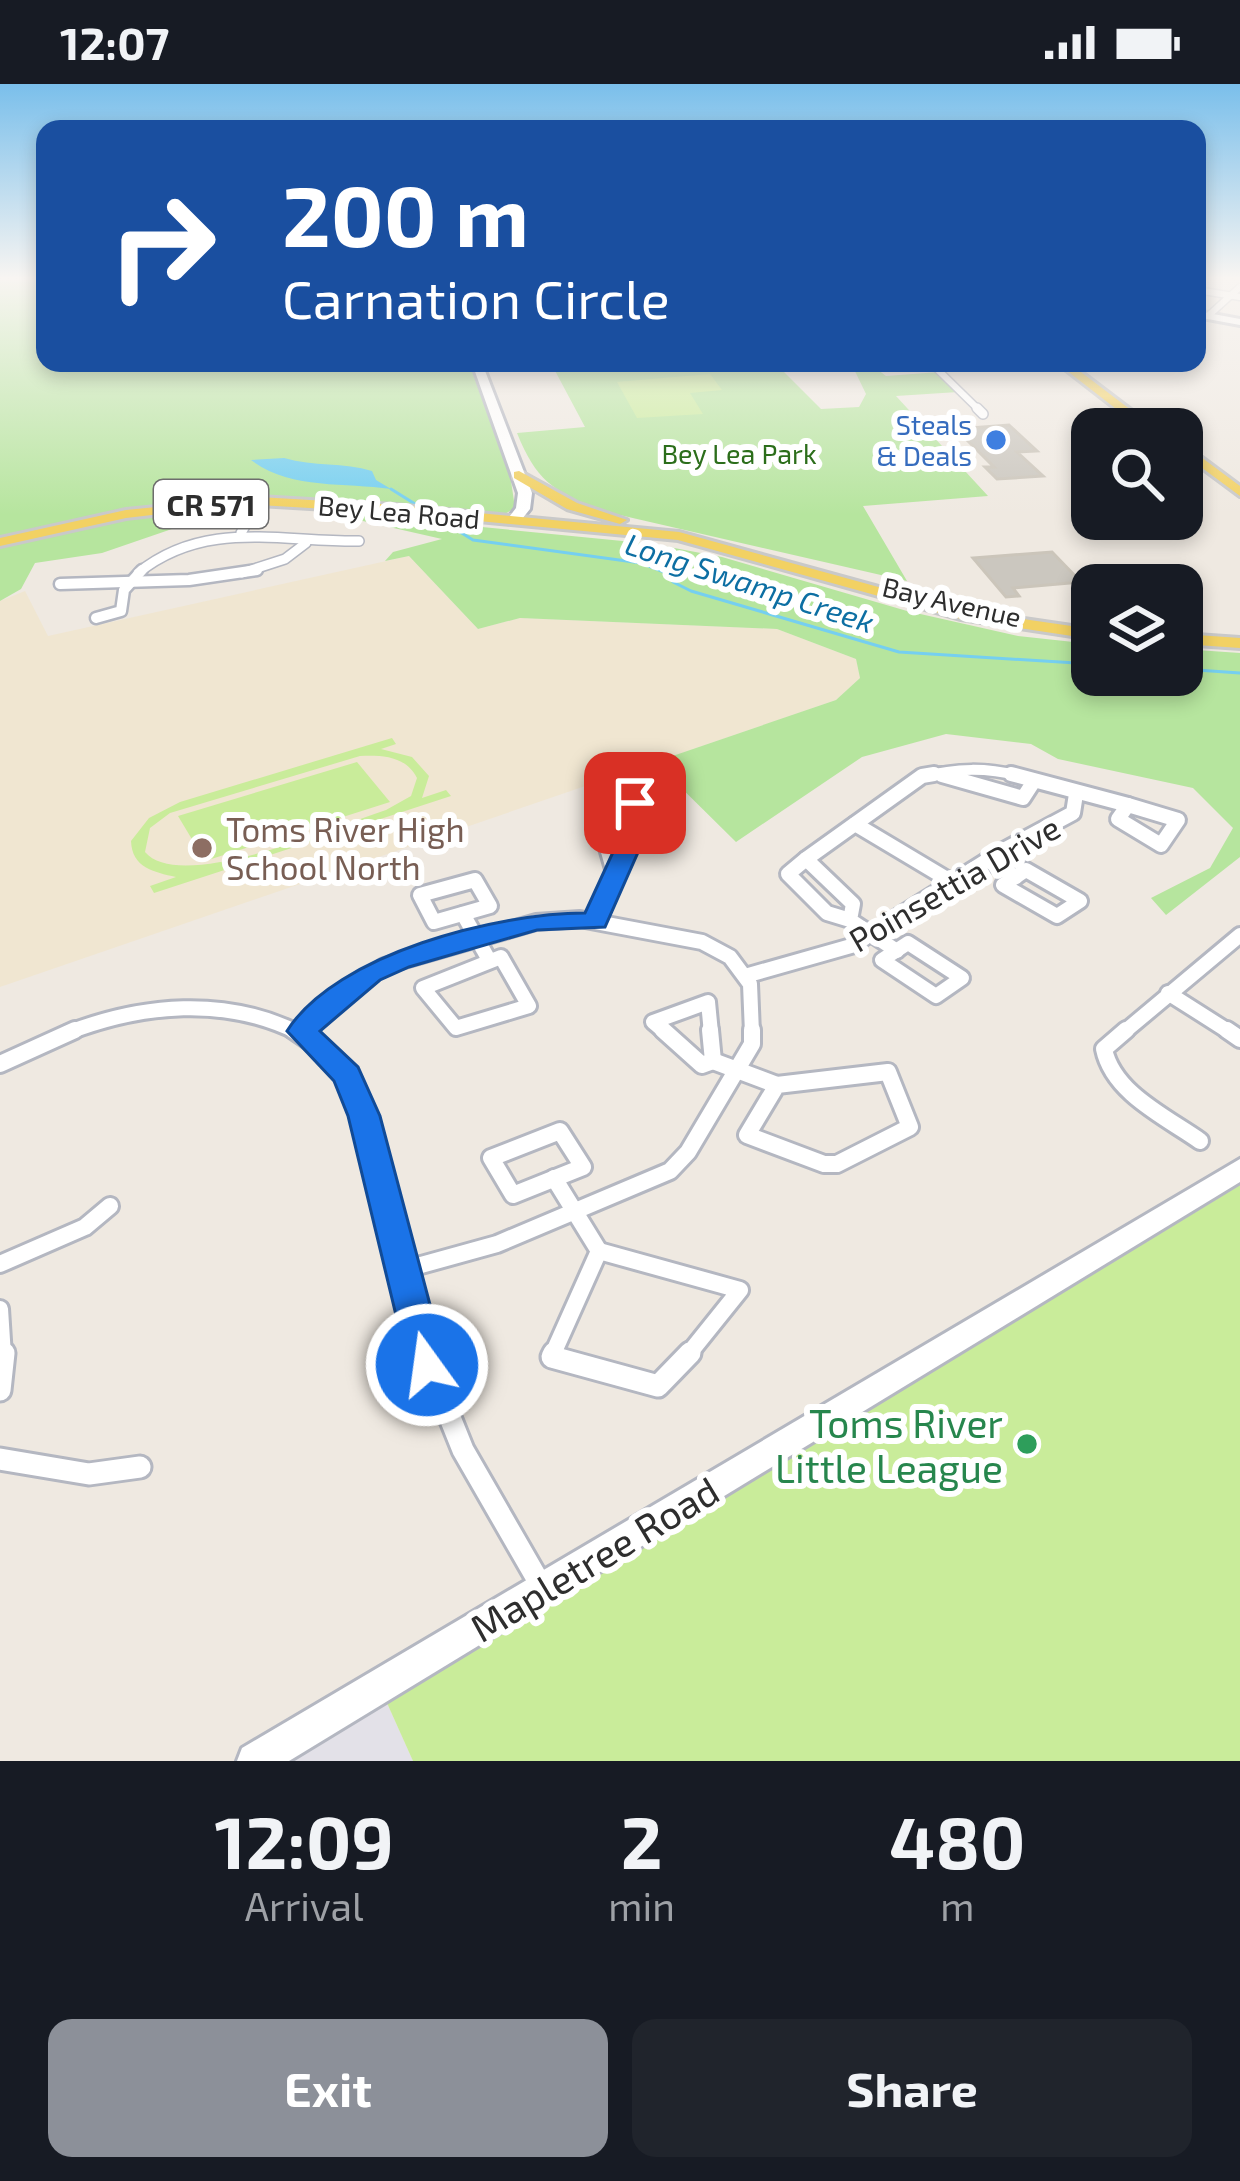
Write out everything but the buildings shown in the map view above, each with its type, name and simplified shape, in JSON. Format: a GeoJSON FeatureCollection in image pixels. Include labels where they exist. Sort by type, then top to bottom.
{"type":"FeatureCollection","features":[{"type":"Feature","properties":{"kind":"main road"},"geometry":{"type":"LineString","coordinates":[[1063,372],[1109,408]]}},
{"type":"Feature","properties":{"kind":"main road"},"geometry":{"type":"LineString","coordinates":[[1075,372],[1125,408]]}},
{"type":"Feature","properties":{"kind":"main road"},"geometry":{"type":"LineString","coordinates":[[1083,372],[1128,408]]}},
{"type":"Feature","properties":{"kind":"main road"},"geometry":{"type":"LineString","coordinates":[[1203,471],[1237,502]]}},
{"type":"Feature","properties":{"kind":"main road"},"geometry":{"type":"LineString","coordinates":[[519,475],[572,506],[679,536]]}},
{"type":"Feature","properties":{"kind":"main road","name":"Bey Lea Road"},"geometry":{"type":"LineString","coordinates":[[0,542],[127,514],[259,502],[513,521]]}},
{"type":"Feature","properties":{"kind":"main road","name":"Bay Avenue"},"geometry":{"type":"LineString","coordinates":[[513,521],[679,536],[961,614],[1071,628]]}},
{"type":"Feature","properties":{"kind":"main road"},"geometry":{"type":"LineString","coordinates":[[1203,636],[1237,636]]}},
{"type":"Feature","properties":{"kind":"street"},"geometry":{"type":"LineString","coordinates":[[480,372],[526,500],[513,521]]}},
{"type":"Feature","properties":{"kind":"street"},"geometry":{"type":"LineString","coordinates":[[940,372],[983,415]]}},
{"type":"Feature","properties":{"kind":"street"},"geometry":{"type":"LineString","coordinates":[[241,533],[259,502]]}},
{"type":"Feature","properties":{"kind":"street"},"geometry":{"type":"LineString","coordinates":[[96,618],[121,611],[128,582],[189,541],[241,533],[306,543],[359,541]]}},
{"type":"Feature","properties":{"kind":"street"},"geometry":{"type":"LineString","coordinates":[[60,584],[232,573],[286,558],[306,543]]}},
{"type":"Feature","properties":{"kind":"street"},"geometry":{"type":"LineString","coordinates":[[897,950],[850,920],[827,913],[787,872],[922,776],[986,768],[1128,805]]}},
{"type":"Feature","properties":{"kind":"street","name":"Poinsettia Drive"},"geometry":{"type":"LineString","coordinates":[[745,976],[826,956],[871,933],[1073,813],[1076,794]]}},
{"type":"Feature","properties":{"kind":"street"},"geometry":{"type":"LineString","coordinates":[[595,921],[615,876],[637,809],[632,800],[617,796],[602,800],[596,809],[615,876]]}},
{"type":"Feature","properties":{"kind":"street"},"geometry":{"type":"LineString","coordinates":[[854,824],[952,882]]}},
{"type":"Feature","properties":{"kind":"street"},"geometry":{"type":"LineString","coordinates":[[806,859],[853,904],[850,920]]}},
{"type":"Feature","properties":{"kind":"street"},"geometry":{"type":"LineString","coordinates":[[987,860],[1016,877]]}},
{"type":"Feature","properties":{"kind":"street"},"geometry":{"type":"LineString","coordinates":[[1026,870],[1080,901],[1057,916],[1003,885],[1016,877],[1026,870]]}},
{"type":"Feature","properties":{"kind":"street"},"geometry":{"type":"LineString","coordinates":[[475,880],[490,906],[463,914],[434,922],[420,895],[475,880]]}},
{"type":"Feature","properties":{"kind":"street"},"geometry":{"type":"LineString","coordinates":[[463,914],[489,960]]}},
{"type":"Feature","properties":{"kind":"street"},"geometry":{"type":"LineString","coordinates":[[302,1031],[370,973],[548,920],[595,921],[702,942],[730,957],[745,976],[754,1032],[740,1071],[688,1152],[670,1171],[497,1244],[403,1270]]}},
{"type":"Feature","properties":{"kind":"street"},"geometry":{"type":"LineString","coordinates":[[1200,1141],[1118,1081],[1102,1056],[1113,1039],[1239,936]]}},
{"type":"Feature","properties":{"kind":"street"},"geometry":{"type":"LineString","coordinates":[[908,943],[962,978],[936,996],[882,960],[897,950],[908,943]]}},
{"type":"Feature","properties":{"kind":"street"},"geometry":{"type":"LineString","coordinates":[[501,957],[529,1006],[456,1028],[424,988],[489,960],[501,957]]}},
{"type":"Feature","properties":{"kind":"street"},"geometry":{"type":"LineString","coordinates":[[1168,993],[1240,1039]]}},
{"type":"Feature","properties":{"kind":"street"},"geometry":{"type":"LineString","coordinates":[[713,1061],[708,1002],[653,1022],[702,1064],[713,1061],[777,1085],[888,1072],[910,1127],[837,1164],[824,1165],[747,1135],[777,1085]]}},
{"type":"Feature","properties":{"kind":"street"},"geometry":{"type":"LineString","coordinates":[[0,1064],[76,1028],[142,1010],[229,1012],[302,1031],[347,1075],[364,1116],[427,1365],[445,1413],[543,1589]]}},
{"type":"Feature","properties":{"kind":"street"},"geometry":{"type":"LineString","coordinates":[[560,1131],[583,1167],[554,1178],[513,1195],[491,1158],[560,1131]]}},
{"type":"Feature","properties":{"kind":"street","name":"Mapletree Road"},"geometry":{"type":"LineString","coordinates":[[255,1761],[1240,1169]]}},
{"type":"Feature","properties":{"kind":"street"},"geometry":{"type":"LineString","coordinates":[[554,1178],[599,1251],[740,1290],[671,1377],[658,1386],[552,1357],[599,1251]]}},
{"type":"Feature","properties":{"kind":"street"},"geometry":{"type":"LineString","coordinates":[[0,1264],[85,1227],[110,1206]]}},
{"type":"Feature","properties":{"kind":"street"},"geometry":{"type":"LineString","coordinates":[[0,1309],[5,1341],[0,1390]]}},
{"type":"Feature","properties":{"kind":"street"},"geometry":{"type":"LineString","coordinates":[[0,1459],[89,1474],[140,1467]]}},
{"type":"Feature","properties":{"kind":"shaded area","name":"Toms River High School North"},"geometry":{"type":"Polygon","coordinates":[[[409,556],[478,629],[520,618],[777,629],[856,659],[860,678],[836,700],[0,987],[0,601],[25,591],[48,636],[409,556]]]}},
{"type":"Feature","properties":{"kind":"shaded area"},"geometry":{"type":"Polygon","coordinates":[[[387,1703],[413,1761],[293,1761],[387,1703]]]}},
{"type":"Feature","properties":{"kind":"green space"},"geometry":{"type":"Polygon","coordinates":[[[0,358],[36,358],[36,372],[472,372],[510,474],[515,508],[503,515],[326,500],[224,501],[112,515],[0,538],[0,358]]]}},
{"type":"Feature","properties":{"kind":"green space","name":"Bey Lea Park"},"geometry":{"type":"Polygon","coordinates":[[[556,372],[784,372],[821,409],[859,407],[866,394],[855,372],[886,376],[939,372],[958,392],[896,396],[988,496],[863,506],[907,581],[598,510],[547,482],[517,433],[585,427],[556,372]]]}},
{"type":"Feature","properties":{"kind":"green space"},"geometry":{"type":"Polygon","coordinates":[[[710,374],[722,390],[690,393],[703,414],[637,418],[617,382],[710,374]]]}},
{"type":"Feature","properties":{"kind":"green space"},"geometry":{"type":"Polygon","coordinates":[[[236,507],[102,553],[35,563],[21,589],[0,601],[0,548],[127,520],[236,507]]]}},
{"type":"Feature","properties":{"kind":"green space"},"geometry":{"type":"Polygon","coordinates":[[[319,511],[653,544],[722,557],[907,611],[1018,636],[1071,642],[1071,696],[1203,696],[1203,650],[1240,653],[1240,857],[1166,915],[1151,898],[1210,868],[1233,828],[1193,788],[1058,759],[1031,744],[946,734],[862,757],[736,842],[655,762],[836,700],[860,678],[856,659],[777,629],[520,618],[478,629],[409,556],[385,561],[393,552],[442,539],[319,511]]]}},
{"type":"Feature","properties":{"kind":"green space"},"geometry":{"type":"Polygon","coordinates":[[[392,738],[396,744],[381,749],[412,757],[429,776],[422,798],[446,790],[451,796],[154,893],[150,886],[176,877],[140,863],[131,841],[149,818],[180,802],[392,738]],[[360,756],[170,813],[150,828],[145,852],[163,863],[224,861],[333,829],[411,796],[417,778],[407,765],[393,758],[360,756]]]}},
{"type":"Feature","properties":{"kind":"green space"},"geometry":{"type":"Polygon","coordinates":[[[357,762],[390,802],[205,861],[178,816],[357,762]]]}},
{"type":"Feature","properties":{"kind":"green space","name":"Toms River Little League"},"geometry":{"type":"Polygon","coordinates":[[[1240,1185],[1240,1761],[413,1761],[387,1703],[1240,1185]]]}},
{"type":"Feature","properties":{"kind":"water"},"geometry":{"type":"Polygon","coordinates":[[[284,458],[372,471],[376,480],[391,489],[300,481],[251,460],[284,458]]]}},
{"type":"Feature","properties":{"kind":"waterway","name":"Long Swamp Creek"},"geometry":{"type":"LineString","coordinates":[[391,489],[473,540],[641,563],[672,575],[673,582],[691,591],[899,652],[1071,663]]}},
{"type":"Feature","properties":{"kind":"waterway","name":"Long Swamp Creek"},"geometry":{"type":"LineString","coordinates":[[1203,670],[1240,673]]}},
{"type":"Feature","properties":{"kind":"place","name":"Steals & Deals"},"geometry":{"type":"Point","coordinates":[996,440]}},
{"type":"Feature","properties":{"kind":"place","name":"Toms River High School North"},"geometry":{"type":"Point","coordinates":[202,848]}},
{"type":"Feature","properties":{"kind":"place","name":"Toms River Little League"},"geometry":{"type":"Point","coordinates":[1027,1444]}},
{"type":"Feature","properties":{"kind":"route"},"geometry":{"type":"LineString","coordinates":[[427,1365],[364,1116],[347,1075],[302,1031],[370,973],[399,960],[536,922],[595,921],[627,850],[635,803]]}}]}
